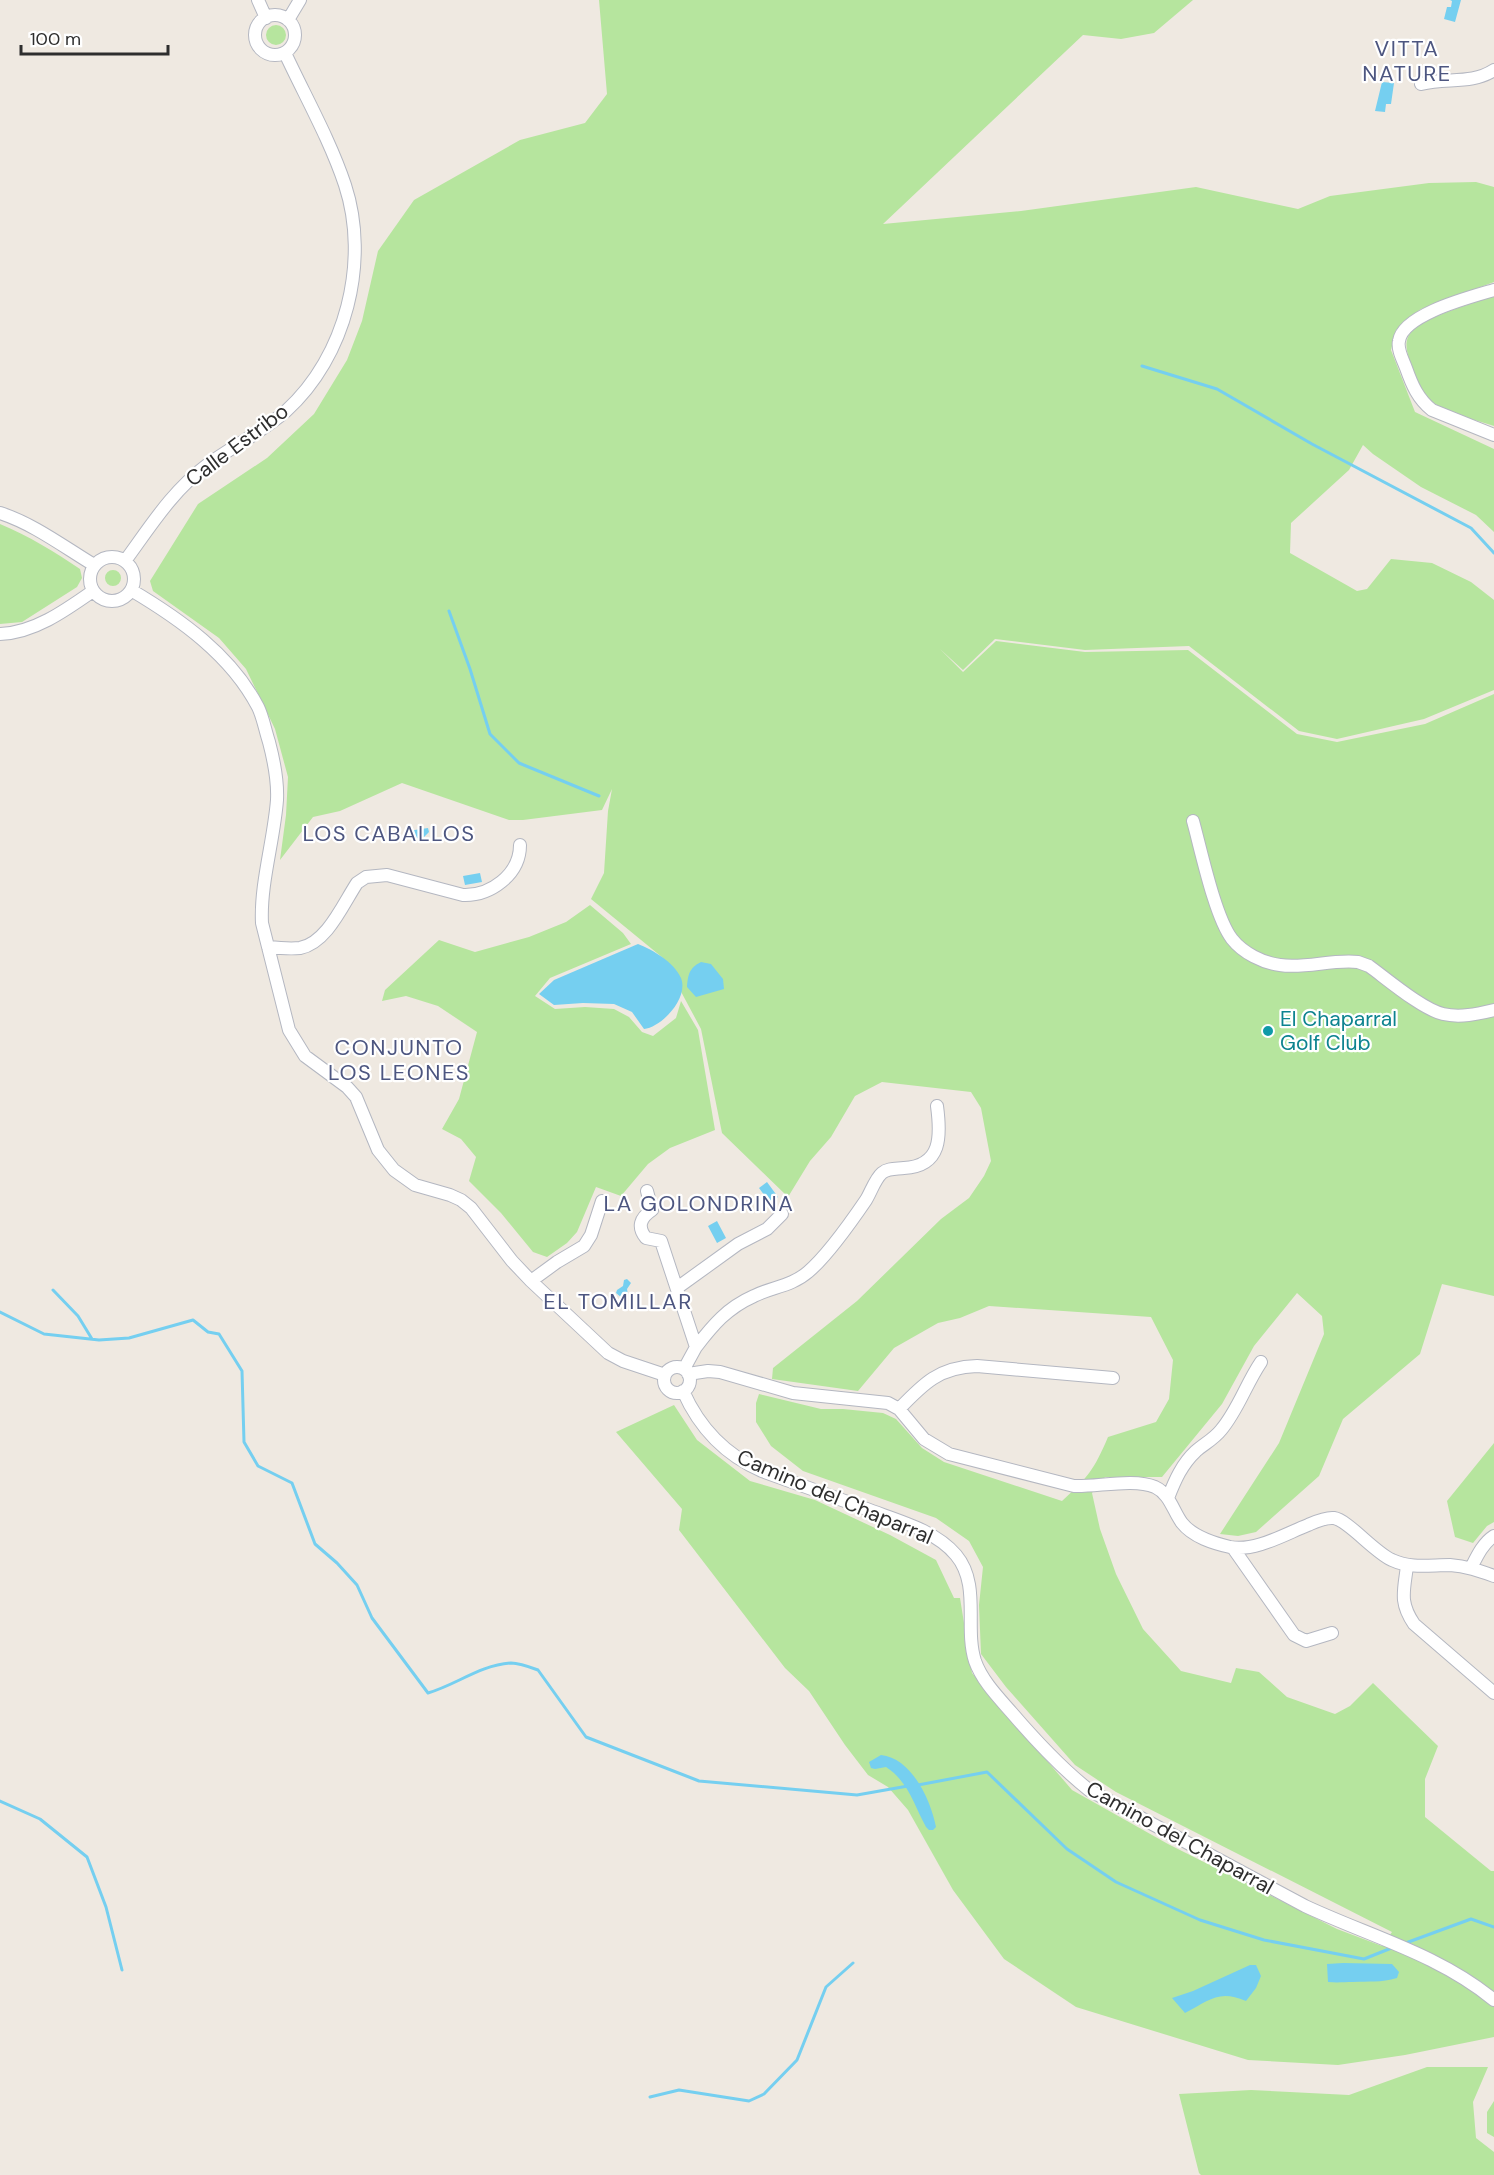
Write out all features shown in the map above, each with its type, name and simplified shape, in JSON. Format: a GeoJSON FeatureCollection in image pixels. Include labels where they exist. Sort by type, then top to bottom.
{"type":"FeatureCollection","features":[{"type":"Feature","properties":{"kind":"street"},"geometry":{"type":"LineString","coordinates":[[258,0],[266,18]]}},
{"type":"Feature","properties":{"kind":"street"},"geometry":{"type":"LineString","coordinates":[[288,20],[300,0]]}},
{"type":"Feature","properties":{"kind":"street"},"geometry":{"type":"LineString","coordinates":[[278,16],[288,20],[295,31],[293,44],[285,53],[273,55],[267,53],[258,45],[256,39],[258,26],[266,18],[278,16]]}},
{"type":"Feature","properties":{"kind":"street","name":"Calle Estribo"},"geometry":{"type":"LineString","coordinates":[[125,561],[160,512],[184,484],[207,465],[266,428],[288,409],[315,377],[330,352],[341,325],[350,295],[354,267],[351,208],[345,184],[334,157],[285,53]]}},
{"type":"Feature","properties":{"kind":"street"},"geometry":{"type":"LineString","coordinates":[[1421,84],[1434,80],[1462,81],[1484,77],[1494,70]]}},
{"type":"Feature","properties":{"kind":"street"},"geometry":{"type":"LineString","coordinates":[[1494,290],[1424,315],[1401,333],[1398,343],[1411,382],[1425,405],[1432,411],[1494,435]]}},
{"type":"Feature","properties":{"kind":"street"},"geometry":{"type":"LineString","coordinates":[[0,513],[56,541],[94,565]]}},
{"type":"Feature","properties":{"kind":"street"},"geometry":{"type":"LineString","coordinates":[[112,557],[125,561],[134,578],[131,590],[126,596],[112,601],[104,600],[93,591],[90,578],[94,565],[105,558],[112,557]]}},
{"type":"Feature","properties":{"kind":"street"},"geometry":{"type":"LineString","coordinates":[[131,590],[189,629],[226,662],[258,707],[276,765],[277,796],[274,836],[261,907],[262,923],[289,1030],[296,1045],[316,1066],[356,1096],[378,1150],[403,1178],[461,1200],[471,1208],[512,1261],[531,1281],[608,1353],[623,1361],[665,1375]]}},
{"type":"Feature","properties":{"kind":"street"},"geometry":{"type":"LineString","coordinates":[[0,634],[11,634],[35,627],[93,591]]}},
{"type":"Feature","properties":{"kind":"street"},"geometry":{"type":"LineString","coordinates":[[1193,821],[1220,917],[1233,940],[1245,951],[1282,966],[1358,962],[1369,966],[1441,1014],[1462,1016],[1494,1010]]}},
{"type":"Feature","properties":{"kind":"street"},"geometry":{"type":"LineString","coordinates":[[267,947],[302,947],[315,943],[324,936],[357,883],[366,877],[387,874],[463,895],[475,895],[487,891],[510,874],[520,853],[520,845]]}},
{"type":"Feature","properties":{"kind":"street"},"geometry":{"type":"LineString","coordinates":[[665,1375],[667,1388],[674,1392],[683,1391],[689,1382],[686,1372],[696,1347],[718,1319],[755,1295],[789,1284],[809,1272],[859,1210],[885,1170],[921,1165],[929,1159],[937,1149],[939,1139],[937,1106]]}},
{"type":"Feature","properties":{"kind":"street"},"geometry":{"type":"LineString","coordinates":[[647,1191],[652,1210],[644,1215],[641,1230],[646,1238],[661,1241],[696,1347]]}},
{"type":"Feature","properties":{"kind":"street"},"geometry":{"type":"LineString","coordinates":[[531,1281],[584,1246],[591,1235],[602,1201]]}},
{"type":"Feature","properties":{"kind":"street"},"geometry":{"type":"LineString","coordinates":[[677,1288],[738,1244],[767,1229],[782,1214]]}},
{"type":"Feature","properties":{"kind":"street"},"geometry":{"type":"LineString","coordinates":[[1168,1498],[1175,1478],[1184,1465],[1225,1425],[1260,1362]]}},
{"type":"Feature","properties":{"kind":"street"},"geometry":{"type":"LineString","coordinates":[[899,1409],[933,1377],[962,1366],[1113,1378]]}},
{"type":"Feature","properties":{"kind":"street"},"geometry":{"type":"LineString","coordinates":[[665,1375],[673,1368],[686,1372],[720,1372],[793,1393],[888,1403],[899,1409],[924,1439],[936,1448],[964,1459],[1074,1486],[1144,1484],[1163,1491],[1182,1524],[1192,1533],[1211,1542],[1233,1548],[1259,1544],[1321,1520],[1333,1518],[1342,1521],[1377,1552],[1407,1566],[1451,1565],[1471,1568],[1494,1576]]}},
{"type":"Feature","properties":{"kind":"street","name":"Camino del Chaparral"},"geometry":{"type":"LineString","coordinates":[[683,1391],[690,1407],[709,1434],[739,1460],[762,1471],[907,1524],[940,1540],[949,1548],[958,1557],[968,1579],[972,1649],[981,1672],[1047,1753],[1061,1768],[1089,1790],[1305,1906],[1436,1962],[1494,2000]]}},
{"type":"Feature","properties":{"kind":"street"},"geometry":{"type":"LineString","coordinates":[[1471,1568],[1478,1554],[1494,1536]]}},
{"type":"Feature","properties":{"kind":"street"},"geometry":{"type":"LineString","coordinates":[[1233,1548],[1294,1635],[1306,1641],[1332,1633]]}},
{"type":"Feature","properties":{"kind":"street"},"geometry":{"type":"LineString","coordinates":[[1407,1566],[1403,1598],[1405,1611],[1414,1624],[1494,1693]]}},
{"type":"Feature","properties":{"kind":"green space","name":"El Chaparral Golf Club"},"geometry":{"type":"Polygon","coordinates":[[[599,0],[1193,0],[1154,33],[1121,39],[1083,35],[883,224],[1021,211],[1196,187],[1298,209],[1330,196],[1429,183],[1476,182],[1494,187],[1494,282],[1421,309],[1396,330],[1391,350],[1415,412],[1494,449],[1494,532],[1476,515],[1421,487],[1363,445],[1349,470],[1291,523],[1290,553],[1357,591],[1367,589],[1391,559],[1432,563],[1471,582],[1494,600],[1494,690],[1424,719],[1337,739],[1299,731],[1189,646],[1085,650],[995,639],[963,670],[940,649],[963,672],[996,641],[1085,652],[1188,650],[1297,734],[1337,742],[1425,724],[1494,694],[1494,1296],[1442,1284],[1420,1354],[1343,1419],[1319,1476],[1256,1532],[1238,1536],[1220,1534],[1279,1443],[1324,1334],[1322,1316],[1297,1293],[1254,1346],[1222,1404],[1162,1477],[1105,1477],[1092,1493],[1100,1529],[1116,1574],[1143,1629],[1181,1671],[1231,1683],[1236,1668],[1259,1672],[1287,1697],[1335,1714],[1350,1706],[1373,1683],[1438,1746],[1425,1779],[1425,1817],[1491,1871],[1494,1871],[1494,2037],[1405,2055],[1338,2065],[1248,2060],[1076,2007],[1004,1959],[953,1890],[908,1810],[888,1787],[868,1775],[809,1691],[785,1668],[679,1530],[682,1509],[616,1432],[674,1405],[697,1440],[750,1481],[815,1500],[890,1535],[936,1560],[954,1598],[960,1598],[972,1673],[1072,1790],[1168,1844],[1337,1929],[1382,1946],[1392,1932],[1116,1792],[1075,1765],[1006,1687],[981,1654],[979,1605],[983,1567],[969,1541],[936,1518],[803,1471],[771,1446],[756,1422],[756,1403],[759,1394],[821,1409],[883,1413],[896,1419],[922,1448],[944,1462],[1062,1501],[1090,1472],[1108,1437],[1156,1422],[1169,1399],[1173,1360],[1151,1317],[989,1306],[960,1318],[938,1323],[894,1348],[858,1391],[772,1379],[773,1368],[857,1301],[941,1219],[969,1198],[991,1161],[981,1108],[971,1092],[882,1082],[855,1096],[831,1137],[810,1161],[788,1197],[722,1133],[701,1029],[663,958],[591,899],[604,873],[608,811],[612,789],[602,810],[509,820],[402,783],[340,811],[313,817],[280,860],[288,777],[275,729],[246,669],[219,638],[153,591],[150,581],[198,504],[267,458],[314,414],[347,360],[362,321],[378,251],[414,200],[520,140],[585,123],[607,94],[599,0]]]}},
{"type":"Feature","properties":{"kind":"green space"},"geometry":{"type":"Polygon","coordinates":[[[276,25],[283,28],[286,35],[283,42],[276,45],[269,42],[266,35],[269,28],[276,25]]]}},
{"type":"Feature","properties":{"kind":"green space"},"geometry":{"type":"Polygon","coordinates":[[[1494,296],[1494,426],[1452,413],[1430,400],[1416,381],[1406,344],[1413,330],[1429,320],[1494,296]]]}},
{"type":"Feature","properties":{"kind":"green space"},"geometry":{"type":"Polygon","coordinates":[[[0,524],[42,545],[80,569],[82,578],[77,587],[22,622],[0,624],[0,524]]]}},
{"type":"Feature","properties":{"kind":"green space"},"geometry":{"type":"Polygon","coordinates":[[[113,570],[119,572],[121,578],[119,584],[113,586],[107,584],[105,578],[107,572],[113,570]]]}},
{"type":"Feature","properties":{"kind":"green space"},"geometry":{"type":"Polygon","coordinates":[[[590,905],[623,933],[631,944],[550,978],[535,996],[555,1009],[585,1007],[614,1009],[629,1017],[642,1032],[653,1036],[676,1018],[681,1001],[698,1030],[715,1130],[670,1148],[648,1164],[621,1196],[596,1187],[577,1232],[567,1243],[547,1257],[533,1252],[501,1213],[469,1181],[476,1157],[461,1139],[442,1129],[459,1099],[477,1032],[438,1006],[406,996],[382,1001],[385,990],[439,940],[475,952],[529,937],[566,922],[590,905]]]}},
{"type":"Feature","properties":{"kind":"green space"},"geometry":{"type":"Polygon","coordinates":[[[1494,1443],[1494,1522],[1487,1526],[1473,1543],[1455,1537],[1447,1501],[1494,1443]]]}},
{"type":"Feature","properties":{"kind":"green space"},"geometry":{"type":"Polygon","coordinates":[[[1427,2067],[1488,2067],[1473,2102],[1476,2138],[1494,2152],[1494,2175],[1201,2175],[1199,2173],[1179,2094],[1251,2090],[1349,2095],[1427,2067]]]}},
{"type":"Feature","properties":{"kind":"green space"},"geometry":{"type":"Polygon","coordinates":[[[1494,2101],[1494,2137],[1487,2133],[1487,2112],[1494,2101]]]}},
{"type":"Feature","properties":{"kind":"water"},"geometry":{"type":"Polygon","coordinates":[[[1450,0],[1461,0],[1455,22],[1444,19],[1447,7],[1451,7],[1452,1],[1450,0]]]}},
{"type":"Feature","properties":{"kind":"water"},"geometry":{"type":"Polygon","coordinates":[[[1382,82],[1394,83],[1391,104],[1386,104],[1385,112],[1375,111],[1382,82]]]}},
{"type":"Feature","properties":{"kind":"water"},"geometry":{"type":"Polygon","coordinates":[[[428,828],[429,832],[422,839],[407,836],[408,831],[428,828]]]}},
{"type":"Feature","properties":{"kind":"water"},"geometry":{"type":"Polygon","coordinates":[[[480,873],[482,882],[465,885],[463,876],[480,873]]]}},
{"type":"Feature","properties":{"kind":"water"},"geometry":{"type":"Polygon","coordinates":[[[638,944],[668,962],[681,978],[681,994],[678,1002],[666,1017],[651,1027],[644,1029],[632,1012],[614,1004],[554,1005],[539,994],[554,980],[638,944]]]}},
{"type":"Feature","properties":{"kind":"water"},"geometry":{"type":"Polygon","coordinates":[[[701,962],[711,964],[723,979],[724,989],[696,997],[687,987],[690,972],[701,962]]]}},
{"type":"Feature","properties":{"kind":"water"},"geometry":{"type":"Polygon","coordinates":[[[767,1182],[778,1197],[770,1203],[759,1188],[767,1182]]]}},
{"type":"Feature","properties":{"kind":"water"},"geometry":{"type":"Polygon","coordinates":[[[717,1221],[726,1238],[717,1243],[708,1226],[717,1221]]]}},
{"type":"Feature","properties":{"kind":"water"},"geometry":{"type":"Polygon","coordinates":[[[627,1279],[631,1283],[627,1289],[628,1295],[622,1298],[616,1293],[627,1279]]]}},
{"type":"Feature","properties":{"kind":"water"},"geometry":{"type":"Polygon","coordinates":[[[881,1755],[902,1764],[918,1782],[930,1805],[936,1827],[933,1830],[926,1827],[910,1794],[894,1773],[886,1767],[871,1768],[869,1762],[881,1755]]]}},
{"type":"Feature","properties":{"kind":"water"},"geometry":{"type":"Polygon","coordinates":[[[1327,1964],[1392,1964],[1399,1972],[1397,1978],[1385,1981],[1328,1982],[1327,1964]]]}},
{"type":"Feature","properties":{"kind":"water"},"geometry":{"type":"Polygon","coordinates":[[[1250,1965],[1256,1965],[1261,1976],[1256,1988],[1246,2001],[1221,1996],[1185,2013],[1172,1998],[1193,1991],[1250,1965]]]}},
{"type":"Feature","properties":{"kind":"waterway"},"geometry":{"type":"LineString","coordinates":[[1142,366],[1217,389],[1312,444],[1471,528],[1494,553]]}},
{"type":"Feature","properties":{"kind":"waterway"},"geometry":{"type":"LineString","coordinates":[[449,611],[490,734],[519,763],[599,796]]}},
{"type":"Feature","properties":{"kind":"waterway"},"geometry":{"type":"LineString","coordinates":[[53,1290],[78,1316],[92,1339]]}},
{"type":"Feature","properties":{"kind":"waterway"},"geometry":{"type":"LineString","coordinates":[[0,1312],[44,1334],[99,1340],[129,1338],[193,1320],[208,1332],[219,1334],[242,1371],[244,1442],[258,1466],[292,1483],[315,1544],[357,1585],[372,1618],[428,1693],[489,1667],[517,1664],[538,1670],[586,1737],[699,1781],[857,1795],[908,1786]]}},
{"type":"Feature","properties":{"kind":"waterway"},"geometry":{"type":"LineString","coordinates":[[918,1785],[987,1772],[1067,1849],[1116,1882],[1200,1920],[1264,1940],[1364,1959],[1394,1947]]}},
{"type":"Feature","properties":{"kind":"waterway"},"geometry":{"type":"LineString","coordinates":[[0,1801],[40,1819],[87,1857],[106,1907],[122,1970]]}},
{"type":"Feature","properties":{"kind":"waterway"},"geometry":{"type":"LineString","coordinates":[[1403,1944],[1471,1919],[1494,1927]]}},
{"type":"Feature","properties":{"kind":"waterway"},"geometry":{"type":"LineString","coordinates":[[650,2097],[679,2090],[749,2101],[764,2094],[797,2060],[826,1987],[853,1963]]}},
{"type":"Feature","properties":{"kind":"place","name":"El Chaparral Golf Club"},"geometry":{"type":"Point","coordinates":[1268,1031]}},
{"type":"Feature","properties":{"kind":"district","name":"VITTA NATURE"},"geometry":{"type":"Point","coordinates":[1407,60]}},
{"type":"Feature","properties":{"kind":"district","name":"LOS CABALLOS"},"geometry":{"type":"Point","coordinates":[389,833]}},
{"type":"Feature","properties":{"kind":"district","name":"CONJUNTO LOS LEONES"},"geometry":{"type":"Point","coordinates":[399,1060]}},
{"type":"Feature","properties":{"kind":"district","name":"LA GOLONDRINA"},"geometry":{"type":"Point","coordinates":[699,1203]}},
{"type":"Feature","properties":{"kind":"district","name":"EL TOMILLAR"},"geometry":{"type":"Point","coordinates":[618,1301]}}]}
